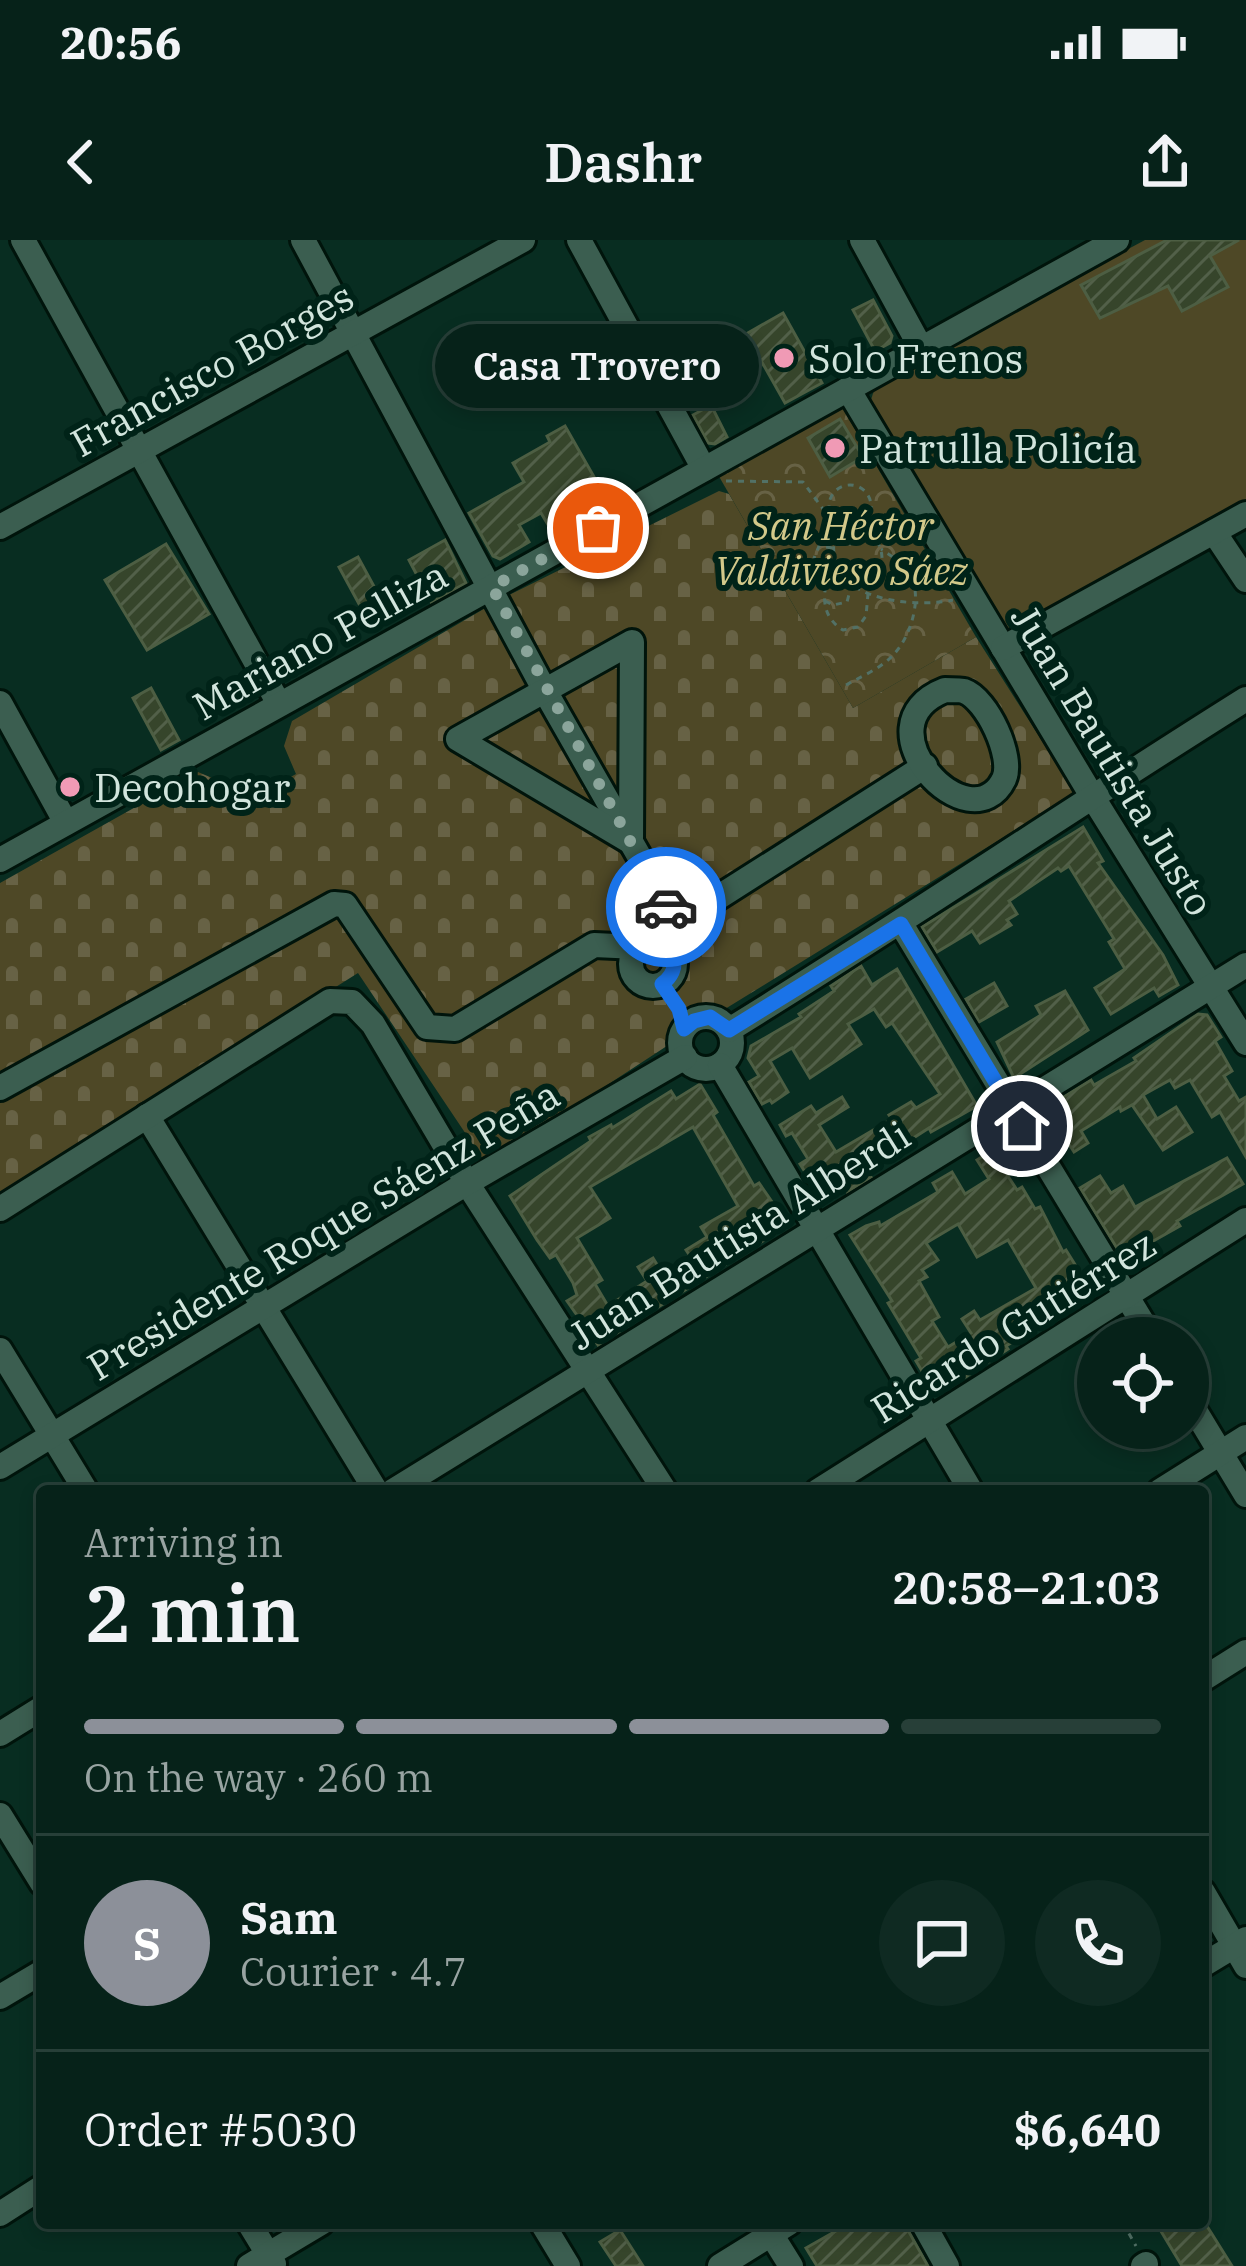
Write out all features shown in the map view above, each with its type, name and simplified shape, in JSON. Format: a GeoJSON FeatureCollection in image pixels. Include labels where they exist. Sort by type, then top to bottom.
{"type":"FeatureCollection","features":[{"type":"Feature","properties":{"kind":"street"},"geometry":{"type":"LineString","coordinates":[[23,240],[279,704]]}},
{"type":"Feature","properties":{"kind":"street"},"geometry":{"type":"LineString","coordinates":[[303,240],[545,691],[663,898],[674,909],[700,909],[925,766]]}},
{"type":"Feature","properties":{"kind":"street","name":"Francisco Borges"},"geometry":{"type":"LineString","coordinates":[[0,527],[523,240]]}},
{"type":"Feature","properties":{"kind":"street"},"geometry":{"type":"LineString","coordinates":[[579,240],[704,469]]}},
{"type":"Feature","properties":{"kind":"street"},"geometry":{"type":"LineString","coordinates":[[862,240],[922,348]]}},
{"type":"Feature","properties":{"kind":"street","name":"Mariano Pelliza"},"geometry":{"type":"LineString","coordinates":[[0,860],[1117,240]]}},
{"type":"Feature","properties":{"kind":"street","name":"Juan Bautista Justo"},"geometry":{"type":"LineString","coordinates":[[848,389],[1246,1043]]}},
{"type":"Feature","properties":{"kind":"street"},"geometry":{"type":"LineString","coordinates":[[1003,648],[1246,514]]}},
{"type":"Feature","properties":{"kind":"street"},"geometry":{"type":"LineString","coordinates":[[1214,532],[1246,580]]}},
{"type":"Feature","properties":{"kind":"street"},"geometry":{"type":"LineString","coordinates":[[632,642],[631,842],[458,739],[632,642]]}},
{"type":"Feature","properties":{"kind":"street"},"geometry":{"type":"LineString","coordinates":[[963,690],[975,698],[1006,748],[1004,780],[980,799],[966,800],[940,787],[925,766],[910,736],[912,718],[930,695],[963,690]]}},
{"type":"Feature","properties":{"kind":"street"},"geometry":{"type":"LineString","coordinates":[[729,1030],[1246,699]]}},
{"type":"Feature","properties":{"kind":"street"},"geometry":{"type":"LineString","coordinates":[[0,704],[66,823]]}},
{"type":"Feature","properties":{"kind":"street"},"geometry":{"type":"LineString","coordinates":[[645,944],[662,935],[666,926],[663,898]]}},
{"type":"Feature","properties":{"kind":"street"},"geometry":{"type":"LineString","coordinates":[[0,1088],[334,904],[345,904],[427,1028],[455,1029],[594,945],[667,946],[675,959],[673,974],[662,984],[688,1018],[717,1020],[729,1030],[732,1046],[720,1065],[705,1069],[685,1057],[681,1041],[688,1018]]}},
{"type":"Feature","properties":{"kind":"street"},"geometry":{"type":"LineString","coordinates":[[901,924],[1139,1317]]}},
{"type":"Feature","properties":{"kind":"street","name":"Juan Bautista Alberdi"},"geometry":{"type":"LineString","coordinates":[[403,1485],[1246,964]]}},
{"type":"Feature","properties":{"kind":"street"},"geometry":{"type":"LineString","coordinates":[[0,1209],[329,1001],[352,1002],[373,1024],[466,1183],[661,1485]]}},
{"type":"Feature","properties":{"kind":"street","name":"Presidente Roque Sáenz Peña"},"geometry":{"type":"LineString","coordinates":[[0,1467],[466,1183],[685,1057]]}},
{"type":"Feature","properties":{"kind":"street"},"geometry":{"type":"LineString","coordinates":[[720,1065],[967,1485]]}},
{"type":"Feature","properties":{"kind":"street"},"geometry":{"type":"LineString","coordinates":[[147,1117],[372,1485]]}},
{"type":"Feature","properties":{"kind":"street","name":"Ricardo Gutiérrez"},"geometry":{"type":"LineString","coordinates":[[828,1485],[1246,1220]]}},
{"type":"Feature","properties":{"kind":"street"},"geometry":{"type":"LineString","coordinates":[[0,1350],[82,1485]]}},
{"type":"Feature","properties":{"kind":"street"},"geometry":{"type":"LineString","coordinates":[[1209,1433],[1246,1495]]}},
{"type":"Feature","properties":{"kind":"street"},"geometry":{"type":"LineString","coordinates":[[1170,1485],[1246,1437]]}},
{"type":"Feature","properties":{"kind":"street"},"geometry":{"type":"LineString","coordinates":[[1209,1674],[1246,1652]]}},
{"type":"Feature","properties":{"kind":"street"},"geometry":{"type":"LineString","coordinates":[[0,1734],[36,1712]]}},
{"type":"Feature","properties":{"kind":"street"},"geometry":{"type":"LineString","coordinates":[[0,1815],[36,1873]]}},
{"type":"Feature","properties":{"kind":"street"},"geometry":{"type":"LineString","coordinates":[[1209,1901],[1242,1950],[1209,1963]]}},
{"type":"Feature","properties":{"kind":"street"},"geometry":{"type":"LineString","coordinates":[[0,1997],[36,1976]]}},
{"type":"Feature","properties":{"kind":"street"},"geometry":{"type":"LineString","coordinates":[[0,2214],[36,2191]]}},
{"type":"Feature","properties":{"kind":"street"},"geometry":{"type":"LineString","coordinates":[[251,2229],[264,2262],[312,2229]]}},
{"type":"Feature","properties":{"kind":"street"},"geometry":{"type":"LineString","coordinates":[[546,2229],[568,2266]]}},
{"type":"Feature","properties":{"kind":"street"},"geometry":{"type":"LineString","coordinates":[[720,2266],[780,2229],[790,2266]]}},
{"type":"Feature","properties":{"kind":"street"},"geometry":{"type":"LineString","coordinates":[[925,2229],[947,2266]]}},
{"type":"Feature","properties":{"kind":"path"},"geometry":{"type":"LineString","coordinates":[[704,469],[721,482],[803,482],[836,525],[874,536]]}},
{"type":"Feature","properties":{"kind":"path"},"geometry":{"type":"LineString","coordinates":[[846,685],[898,650],[910,628],[914,604],[914,586],[909,572],[881,549],[874,536],[864,490],[851,485],[838,488],[829,506],[836,525],[835,562],[853,583],[902,604],[914,604],[973,598]]}},
{"type":"Feature","properties":{"kind":"path"},"geometry":{"type":"LineString","coordinates":[[851,528],[864,521],[870,509]]}},
{"type":"Feature","properties":{"kind":"path"},"geometry":{"type":"LineString","coordinates":[[835,562],[825,566],[814,555],[836,525]]}},
{"type":"Feature","properties":{"kind":"path"},"geometry":{"type":"LineString","coordinates":[[834,538],[850,544],[851,528]]}},
{"type":"Feature","properties":{"kind":"path"},"geometry":{"type":"LineString","coordinates":[[820,546],[835,551]]}},
{"type":"Feature","properties":{"kind":"path"},"geometry":{"type":"LineString","coordinates":[[839,571],[852,577],[868,576],[879,568],[881,549]]}},
{"type":"Feature","properties":{"kind":"path"},"geometry":{"type":"LineString","coordinates":[[835,562],[824,600],[832,623],[854,630],[865,619],[867,590]]}},
{"type":"Feature","properties":{"kind":"path"},"geometry":{"type":"LineString","coordinates":[[824,600],[841,605],[851,597],[853,583]]}},
{"type":"Feature","properties":{"kind":"path"},"geometry":{"type":"LineString","coordinates":[[1126,2229],[1144,2265]]}},
{"type":"Feature","properties":{"kind":"green space"},"geometry":{"type":"Polygon","coordinates":[[[1145,240],[1246,240],[1246,501],[1010,636],[870,403],[876,384],[1145,240]]]}},
{"type":"Feature","properties":{"kind":"green space","name":"San Héctor Valdivieso Sáez"},"geometry":{"type":"Polygon","coordinates":[[[838,400],[976,637],[853,708],[717,473],[838,400]]]}},
{"type":"Feature","properties":{"kind":"green space"},"geometry":{"type":"Polygon","coordinates":[[[719,491],[729,494],[853,708],[976,637],[1075,793],[699,1025],[486,1164],[358,973],[0,1198],[0,883],[198,772],[224,783],[240,805],[296,774],[284,746],[292,721],[499,600],[719,491]]]}},
{"type":"Feature","properties":{"kind":"building"},"geometry":{"type":"Polygon","coordinates":[[[1167,240],[1239,240],[1210,256],[1228,287],[1182,311],[1168,286],[1100,318],[1081,285],[1167,240]]]}},
{"type":"Feature","properties":{"kind":"building"},"geometry":{"type":"Polygon","coordinates":[[[873,300],[892,336],[890,343],[875,351],[853,310],[873,300]]]}},
{"type":"Feature","properties":{"kind":"building","name":"Solo Frenos"},"geometry":{"type":"Polygon","coordinates":[[[783,313],[822,383],[785,403],[746,334],[783,313]]]}},
{"type":"Feature","properties":{"kind":"building"},"geometry":{"type":"Polygon","coordinates":[[[711,405],[727,437],[715,444],[708,443],[693,415],[711,405]]]}},
{"type":"Feature","properties":{"kind":"building","name":"Patrulla Policía"},"geometry":{"type":"Polygon","coordinates":[[[840,419],[863,457],[830,477],[808,438],[840,419]]]}},
{"type":"Feature","properties":{"kind":"building"},"geometry":{"type":"Polygon","coordinates":[[[565,426],[606,498],[550,528],[541,513],[519,525],[529,542],[500,559],[493,556],[469,513],[524,482],[513,463],[550,442],[547,436],[565,426]]]}},
{"type":"Feature","properties":{"kind":"building"},"geometry":{"type":"Polygon","coordinates":[[[445,540],[466,583],[431,602],[409,560],[445,540]]]}},
{"type":"Feature","properties":{"kind":"building"},"geometry":{"type":"Polygon","coordinates":[[[166,544],[209,614],[147,650],[105,580],[166,544]]]}},
{"type":"Feature","properties":{"kind":"building"},"geometry":{"type":"Polygon","coordinates":[[[358,557],[390,616],[371,626],[339,567],[358,557]]]}},
{"type":"Feature","properties":{"kind":"building"},"geometry":{"type":"Polygon","coordinates":[[[151,688],[179,740],[161,750],[133,698],[151,688]]]}},
{"type":"Feature","properties":{"kind":"building"},"geometry":{"type":"Polygon","coordinates":[[[1083,827],[1103,861],[1098,863],[1163,955],[1178,985],[1159,996],[1154,988],[1111,1014],[1095,988],[1125,969],[1109,942],[1114,939],[1069,866],[1058,868],[1009,901],[1017,914],[1007,920],[1011,925],[980,943],[972,931],[937,952],[922,927],[1083,827]]]}},
{"type":"Feature","properties":{"kind":"building"},"geometry":{"type":"Polygon","coordinates":[[[861,966],[872,985],[897,969],[977,1106],[931,1132],[929,1128],[865,1169],[871,1177],[847,1192],[833,1170],[812,1183],[800,1164],[808,1159],[792,1133],[786,1136],[780,1125],[811,1106],[816,1113],[842,1097],[848,1107],[819,1125],[836,1152],[892,1119],[889,1115],[911,1102],[916,1108],[940,1094],[892,1023],[886,1027],[874,1009],[848,1024],[861,1044],[810,1078],[792,1048],[770,1061],[788,1092],[772,1103],[762,1104],[749,1082],[759,1076],[748,1058],[751,1046],[801,1017],[834,991],[831,986],[861,966]]]}},
{"type":"Feature","properties":{"kind":"building"},"geometry":{"type":"Polygon","coordinates":[[[994,983],[1007,1006],[979,1022],[966,999],[994,983]]]}},
{"type":"Feature","properties":{"kind":"building"},"geometry":{"type":"Polygon","coordinates":[[[1065,991],[1088,1030],[1014,1078],[997,1042],[1041,1015],[1036,1006],[1065,991]]]}},
{"type":"Feature","properties":{"kind":"building"},"geometry":{"type":"Polygon","coordinates":[[[1198,1014],[1207,1015],[1221,1037],[1215,1041],[1232,1071],[1224,1076],[1239,1101],[1246,1097],[1246,1157],[1220,1112],[1212,1117],[1190,1080],[1175,1088],[1170,1080],[1143,1095],[1157,1119],[1176,1107],[1192,1132],[1163,1150],[1132,1105],[1121,1111],[1120,1107],[1081,1131],[1088,1143],[1074,1152],[1067,1141],[1056,1148],[1036,1114],[1091,1080],[1094,1085],[1136,1061],[1198,1014]]]}},
{"type":"Feature","properties":{"kind":"building"},"geometry":{"type":"Polygon","coordinates":[[[700,1084],[754,1186],[759,1183],[788,1225],[598,1345],[567,1301],[577,1295],[573,1283],[556,1255],[550,1258],[510,1196],[591,1141],[589,1137],[671,1091],[676,1099],[700,1084]],[[693,1127],[590,1187],[610,1218],[577,1238],[602,1280],[595,1284],[608,1306],[647,1281],[638,1267],[653,1258],[664,1276],[692,1259],[686,1250],[707,1237],[701,1227],[738,1206],[693,1127]]]}},
{"type":"Feature","properties":{"kind":"building"},"geometry":{"type":"Polygon","coordinates":[[[999,1146],[1006,1147],[1015,1163],[1004,1170],[1035,1209],[1040,1207],[1063,1252],[1066,1250],[1089,1287],[1088,1297],[1006,1346],[1008,1349],[949,1388],[931,1386],[916,1361],[921,1358],[888,1303],[892,1301],[850,1235],[879,1222],[880,1226],[938,1192],[933,1183],[952,1172],[965,1194],[989,1179],[977,1160],[999,1146]],[[958,1224],[926,1243],[938,1260],[922,1270],[927,1277],[919,1281],[939,1317],[932,1321],[948,1347],[971,1333],[962,1319],[974,1311],[980,1320],[1036,1288],[1008,1240],[977,1257],[958,1224]]]}},
{"type":"Feature","properties":{"kind":"building"},"geometry":{"type":"Polygon","coordinates":[[[1227,1158],[1243,1184],[1123,1258],[1080,1188],[1100,1176],[1111,1193],[1123,1186],[1135,1207],[1227,1158]]]}},
{"type":"Feature","properties":{"kind":"building"},"geometry":{"type":"Polygon","coordinates":[[[839,2229],[907,2229],[928,2266],[817,2266],[806,2248],[839,2229]]]}},
{"type":"Feature","properties":{"kind":"building"},"geometry":{"type":"Polygon","coordinates":[[[1160,2229],[1209,2229],[1232,2266],[1182,2266],[1160,2229]]]}},
{"type":"Feature","properties":{"kind":"building"},"geometry":{"type":"Polygon","coordinates":[[[620,2230],[643,2266],[616,2266],[600,2242],[620,2230]]]}},
{"type":"Feature","properties":{"kind":"way so far"},"geometry":{"type":"LineString","coordinates":[[598,528],[492,587],[666,907]]}},
{"type":"Feature","properties":{"kind":"place","name":"Solo Frenos"},"geometry":{"type":"Point","coordinates":[784,358]}},
{"type":"Feature","properties":{"kind":"place","name":"Patrulla Policía"},"geometry":{"type":"Point","coordinates":[835,448]}},
{"type":"Feature","properties":{"kind":"place","name":"Casa Trovero"},"geometry":{"type":"Point","coordinates":[598,528]}},
{"type":"Feature","properties":{"kind":"place","name":"Decohogar"},"geometry":{"type":"Point","coordinates":[70,787]}},
{"type":"Feature","properties":{"kind":"route"},"geometry":{"type":"LineString","coordinates":[[666,907],[666,926],[652,941],[667,946],[675,959],[673,974],[662,984],[679,1009],[684,1029],[710,1017],[729,1030],[901,924],[1022,1126]]}}]}
